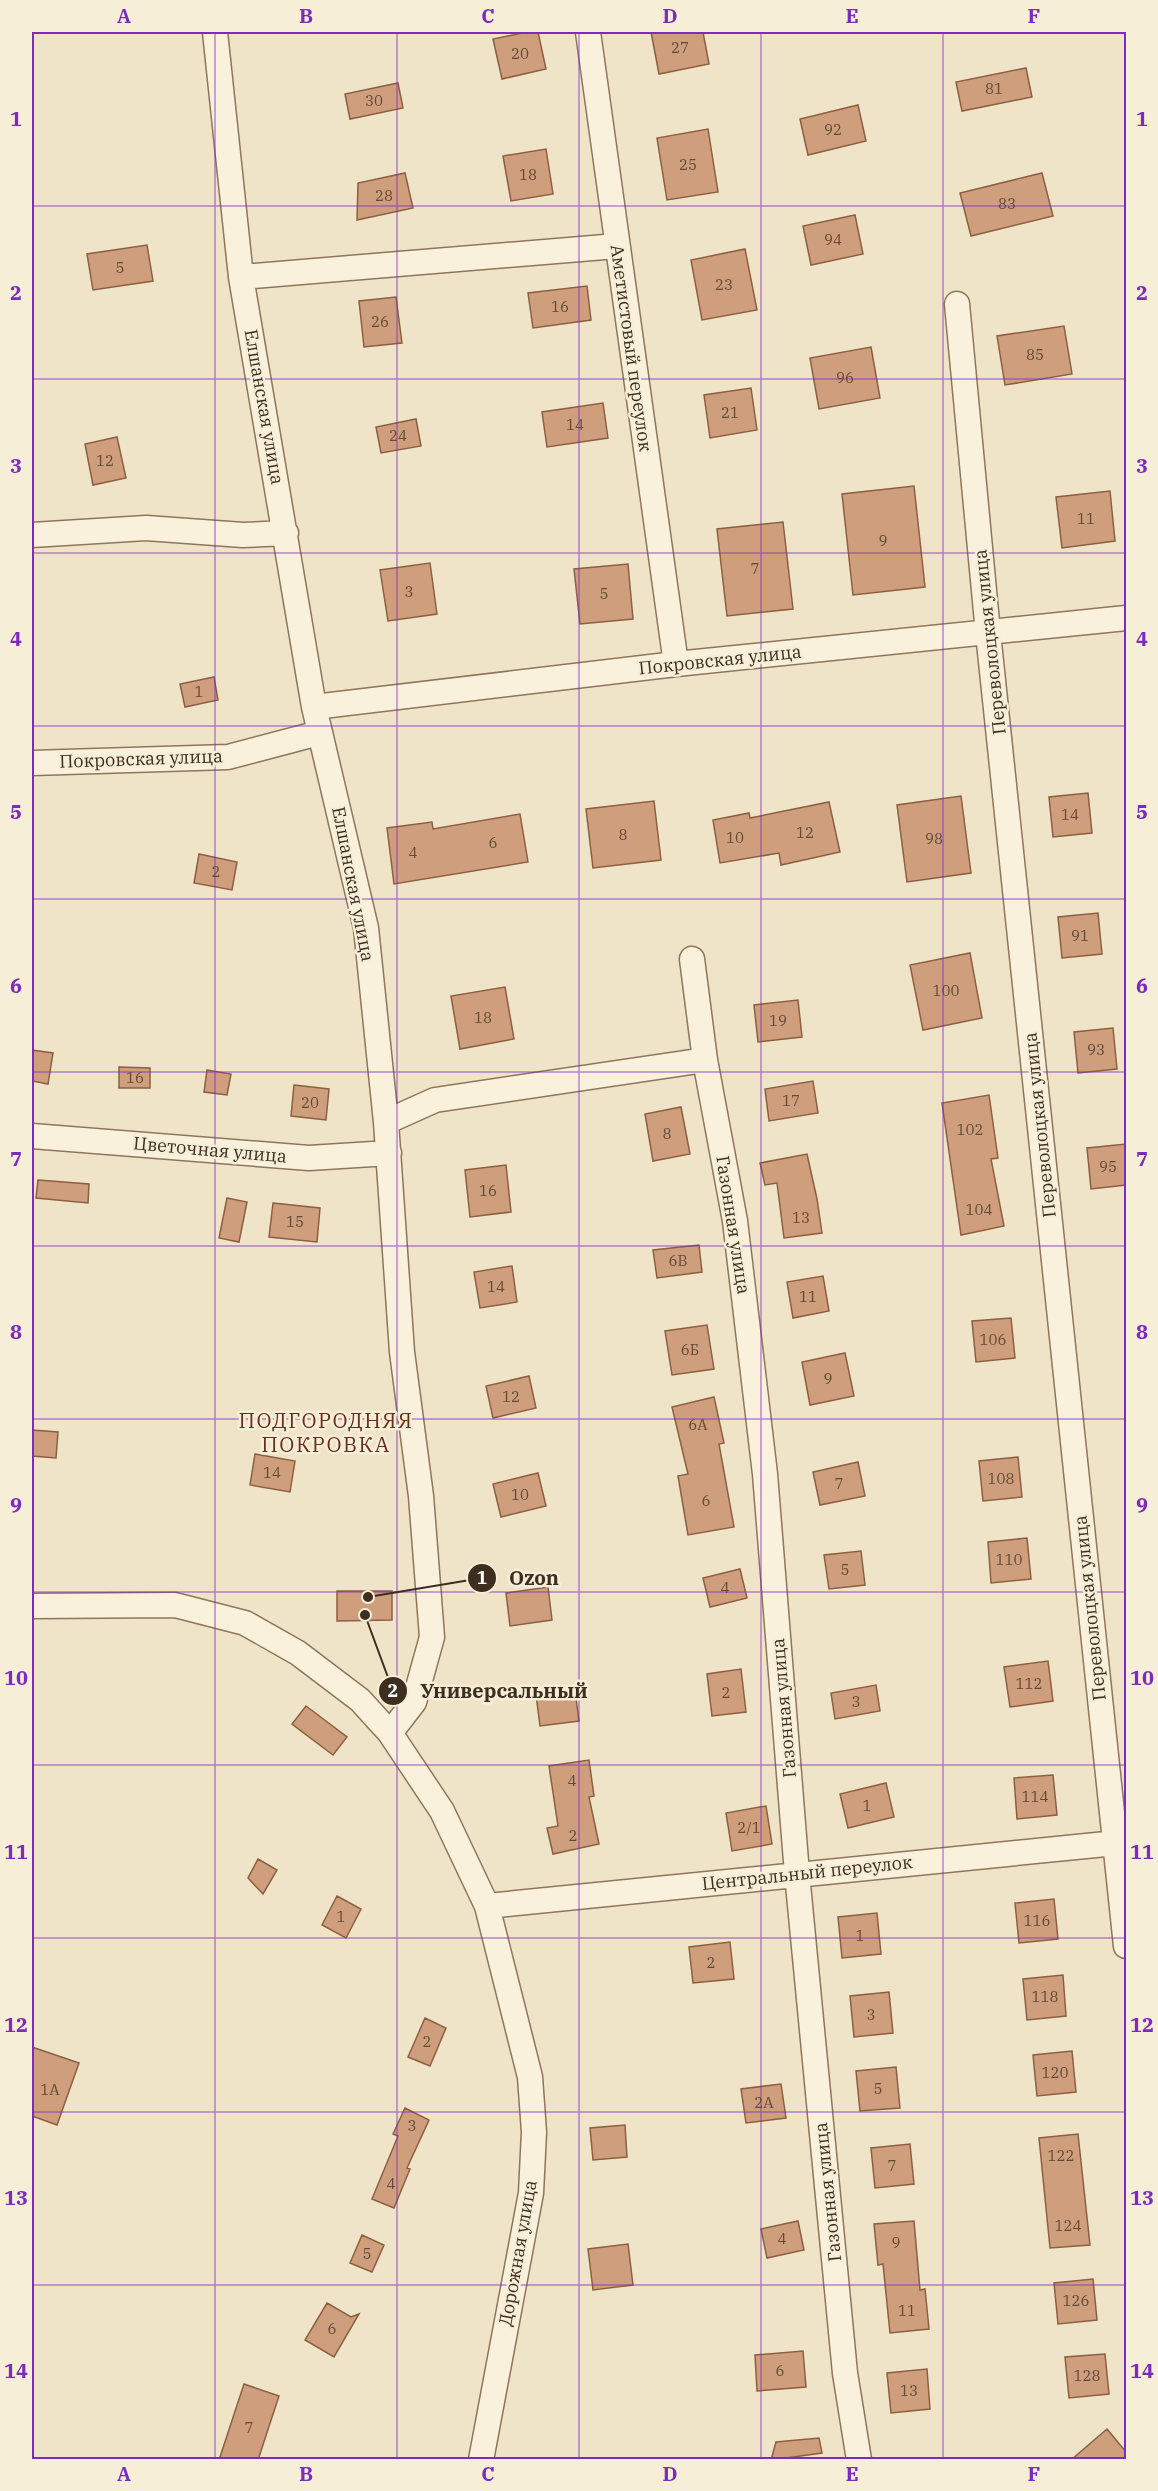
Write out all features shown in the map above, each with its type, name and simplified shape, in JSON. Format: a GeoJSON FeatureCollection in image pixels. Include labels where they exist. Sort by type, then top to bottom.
{"type":"FeatureCollection","features":[{"type":"Feature","properties":{"kind":"street","name":"Елшанская улица"},"geometry":{"type":"LineString","coordinates":[[215,32],[241,277],[319,733],[366,928],[386,1122],[402,1352],[421,1496],[432,1637],[414,1702],[390,1733]]}},
{"type":"Feature","properties":{"kind":"street","name":"Аметистовый переулок"},"geometry":{"type":"LineString","coordinates":[[588,32],[676,664]]}},
{"type":"Feature","properties":{"kind":"street"},"geometry":{"type":"LineString","coordinates":[[241,277],[617,246]]}},
{"type":"Feature","properties":{"kind":"street","name":"Переволоцкая улица"},"geometry":{"type":"LineString","coordinates":[[957,304],[988,633],[1121,1843],[1126,1946]]}},
{"type":"Feature","properties":{"kind":"street"},"geometry":{"type":"LineString","coordinates":[[32,536],[146,528],[243,535],[286,532]]}},
{"type":"Feature","properties":{"kind":"street","name":"Покровская улица"},"geometry":{"type":"LineString","coordinates":[[314,706],[676,664],[1126,618]]}},
{"type":"Feature","properties":{"kind":"street","name":"Покровская улица"},"geometry":{"type":"LineString","coordinates":[[32,764],[228,757],[319,733]]}},
{"type":"Feature","properties":{"kind":"street","name":"Газонная улица"},"geometry":{"type":"LineString","coordinates":[[692,959],[705,1060],[735,1221],[765,1474],[797,1874],[845,2373],[859,2460]]}},
{"type":"Feature","properties":{"kind":"street"},"geometry":{"type":"LineString","coordinates":[[386,1122],[435,1100],[705,1060]]}},
{"type":"Feature","properties":{"kind":"street","name":"Цветочная улица"},"geometry":{"type":"LineString","coordinates":[[32,1136],[309,1158],[389,1153]]}},
{"type":"Feature","properties":{"kind":"street","name":"Дорожная улица"},"geometry":{"type":"LineString","coordinates":[[32,1606],[175,1605],[245,1623],[298,1653],[360,1700],[390,1733],[442,1811],[487,1906],[530,2077],[534,2132],[531,2193],[481,2460]]}},
{"type":"Feature","properties":{"kind":"street","name":"Центральный переулок"},"geometry":{"type":"LineString","coordinates":[[487,1906],[1121,1843]]}},
{"type":"Feature","properties":{"kind":"building"},"geometry":{"type":"Polygon","coordinates":[[[538,32],[546,69],[502,79],[493,39],[538,32]]]}},
{"type":"Feature","properties":{"kind":"building"},"geometry":{"type":"Polygon","coordinates":[[[651,32],[703,32],[709,64],[659,74],[651,32]]]}},
{"type":"Feature","properties":{"kind":"building"},"geometry":{"type":"Polygon","coordinates":[[[1026,68],[1032,97],[962,111],[956,82],[1026,68]]]}},
{"type":"Feature","properties":{"kind":"building"},"geometry":{"type":"Polygon","coordinates":[[[398,83],[403,108],[350,119],[345,94],[398,83]]]}},
{"type":"Feature","properties":{"kind":"building"},"geometry":{"type":"Polygon","coordinates":[[[858,105],[866,141],[808,155],[800,119],[858,105]]]}},
{"type":"Feature","properties":{"kind":"building"},"geometry":{"type":"Polygon","coordinates":[[[708,129],[718,192],[667,200],[657,138],[708,129]]]}},
{"type":"Feature","properties":{"kind":"building"},"geometry":{"type":"Polygon","coordinates":[[[546,149],[553,194],[511,201],[503,156],[546,149]]]}},
{"type":"Feature","properties":{"kind":"building"},"geometry":{"type":"Polygon","coordinates":[[[405,173],[413,208],[357,220],[358,183],[405,173]]]}},
{"type":"Feature","properties":{"kind":"building"},"geometry":{"type":"Polygon","coordinates":[[[1042,173],[1053,216],[971,236],[960,193],[1042,173]]]}},
{"type":"Feature","properties":{"kind":"building"},"geometry":{"type":"Polygon","coordinates":[[[855,215],[863,254],[811,265],[803,226],[855,215]]]}},
{"type":"Feature","properties":{"kind":"building"},"geometry":{"type":"Polygon","coordinates":[[[147,245],[153,281],[93,290],[87,254],[147,245]]]}},
{"type":"Feature","properties":{"kind":"building"},"geometry":{"type":"Polygon","coordinates":[[[745,249],[757,310],[702,320],[691,260],[745,249]]]}},
{"type":"Feature","properties":{"kind":"building"},"geometry":{"type":"Polygon","coordinates":[[[587,286],[591,320],[533,328],[528,293],[587,286]]]}},
{"type":"Feature","properties":{"kind":"building"},"geometry":{"type":"Polygon","coordinates":[[[396,297],[402,343],[364,347],[359,301],[396,297]]]}},
{"type":"Feature","properties":{"kind":"building"},"geometry":{"type":"Polygon","coordinates":[[[1064,326],[1072,374],[1005,385],[997,336],[1064,326]]]}},
{"type":"Feature","properties":{"kind":"building"},"geometry":{"type":"Polygon","coordinates":[[[871,347],[880,398],[819,409],[810,358],[871,347]]]}},
{"type":"Feature","properties":{"kind":"building"},"geometry":{"type":"Polygon","coordinates":[[[751,388],[757,430],[710,438],[704,395],[751,388]]]}},
{"type":"Feature","properties":{"kind":"building"},"geometry":{"type":"Polygon","coordinates":[[[603,403],[608,438],[547,447],[542,412],[603,403]]]}},
{"type":"Feature","properties":{"kind":"building"},"geometry":{"type":"Polygon","coordinates":[[[416,419],[421,446],[381,453],[376,427],[416,419]]]}},
{"type":"Feature","properties":{"kind":"building"},"geometry":{"type":"Polygon","coordinates":[[[117,437],[126,478],[93,485],[85,444],[117,437]]]}},
{"type":"Feature","properties":{"kind":"building"},"geometry":{"type":"Polygon","coordinates":[[[914,486],[925,587],[853,595],[842,494],[914,486]]]}},
{"type":"Feature","properties":{"kind":"building"},"geometry":{"type":"Polygon","coordinates":[[[1110,491],[1115,541],[1062,548],[1056,497],[1110,491]]]}},
{"type":"Feature","properties":{"kind":"building"},"geometry":{"type":"Polygon","coordinates":[[[783,522],[793,609],[727,616],[717,529],[783,522]]]}},
{"type":"Feature","properties":{"kind":"building"},"geometry":{"type":"Polygon","coordinates":[[[430,563],[437,614],[388,621],[380,570],[430,563]]]}},
{"type":"Feature","properties":{"kind":"building"},"geometry":{"type":"Polygon","coordinates":[[[628,564],[633,619],[580,624],[574,569],[628,564]]]}},
{"type":"Feature","properties":{"kind":"building"},"geometry":{"type":"Polygon","coordinates":[[[214,677],[218,700],[185,707],[180,684],[214,677]]]}},
{"type":"Feature","properties":{"kind":"building"},"geometry":{"type":"Polygon","coordinates":[[[1088,793],[1092,833],[1053,837],[1049,797],[1088,793]]]}},
{"type":"Feature","properties":{"kind":"building"},"geometry":{"type":"Polygon","coordinates":[[[961,796],[971,873],[907,882],[897,805],[961,796]]]}},
{"type":"Feature","properties":{"kind":"building"},"geometry":{"type":"Polygon","coordinates":[[[654,801],[661,860],[593,868],[586,809],[654,801]]]}},
{"type":"Feature","properties":{"kind":"building"},"geometry":{"type":"Polygon","coordinates":[[[829,802],[840,852],[781,865],[779,853],[720,863],[713,820],[749,813],[750,818],[829,802]]]}},
{"type":"Feature","properties":{"kind":"building"},"geometry":{"type":"Polygon","coordinates":[[[520,814],[528,862],[394,884],[387,828],[432,822],[433,829],[520,814]]]}},
{"type":"Feature","properties":{"kind":"building"},"geometry":{"type":"Polygon","coordinates":[[[199,854],[237,862],[232,890],[194,883],[199,854]]]}},
{"type":"Feature","properties":{"kind":"building"},"geometry":{"type":"Polygon","coordinates":[[[1098,913],[1102,954],[1062,958],[1058,917],[1098,913]]]}},
{"type":"Feature","properties":{"kind":"building"},"geometry":{"type":"Polygon","coordinates":[[[970,953],[982,1018],[923,1030],[910,965],[970,953]]]}},
{"type":"Feature","properties":{"kind":"building"},"geometry":{"type":"Polygon","coordinates":[[[505,987],[514,1039],[460,1049],[451,996],[505,987]]]}},
{"type":"Feature","properties":{"kind":"building"},"geometry":{"type":"Polygon","coordinates":[[[798,1000],[802,1037],[758,1042],[754,1005],[798,1000]]]}},
{"type":"Feature","properties":{"kind":"building"},"geometry":{"type":"Polygon","coordinates":[[[1113,1028],[1117,1069],[1078,1073],[1074,1032],[1113,1028]]]}},
{"type":"Feature","properties":{"kind":"building"},"geometry":{"type":"Polygon","coordinates":[[[32,1050],[53,1053],[48,1084],[32,1081],[32,1050]]]}},
{"type":"Feature","properties":{"kind":"building"},"geometry":{"type":"Polygon","coordinates":[[[119,1067],[150,1068],[150,1088],[119,1088],[119,1067]]]}},
{"type":"Feature","properties":{"kind":"building"},"geometry":{"type":"Polygon","coordinates":[[[207,1070],[231,1074],[227,1095],[204,1092],[207,1070]]]}},
{"type":"Feature","properties":{"kind":"building"},"geometry":{"type":"Polygon","coordinates":[[[813,1081],[818,1113],[769,1121],[765,1089],[813,1081]]]}},
{"type":"Feature","properties":{"kind":"building"},"geometry":{"type":"Polygon","coordinates":[[[294,1085],[329,1089],[326,1120],[291,1116],[294,1085]]]}},
{"type":"Feature","properties":{"kind":"building"},"geometry":{"type":"Polygon","coordinates":[[[989,1095],[998,1158],[991,1159],[1004,1226],[961,1235],[942,1103],[989,1095]]]}},
{"type":"Feature","properties":{"kind":"building"},"geometry":{"type":"Polygon","coordinates":[[[681,1107],[690,1154],[653,1161],[645,1114],[681,1107]]]}},
{"type":"Feature","properties":{"kind":"building"},"geometry":{"type":"Polygon","coordinates":[[[1126,1144],[1126,1185],[1091,1189],[1087,1148],[1126,1144]]]}},
{"type":"Feature","properties":{"kind":"building"},"geometry":{"type":"Polygon","coordinates":[[[807,1154],[822,1233],[784,1238],[777,1183],[765,1185],[760,1163],[807,1154]]]}},
{"type":"Feature","properties":{"kind":"building"},"geometry":{"type":"Polygon","coordinates":[[[506,1165],[511,1212],[470,1217],[465,1170],[506,1165]]]}},
{"type":"Feature","properties":{"kind":"building"},"geometry":{"type":"Polygon","coordinates":[[[38,1180],[89,1184],[88,1203],[36,1198],[38,1180]]]}},
{"type":"Feature","properties":{"kind":"building"},"geometry":{"type":"Polygon","coordinates":[[[227,1198],[247,1202],[239,1242],[219,1238],[227,1198]]]}},
{"type":"Feature","properties":{"kind":"building"},"geometry":{"type":"Polygon","coordinates":[[[273,1203],[320,1208],[317,1242],[269,1237],[273,1203]]]}},
{"type":"Feature","properties":{"kind":"building"},"geometry":{"type":"Polygon","coordinates":[[[699,1245],[702,1272],[657,1278],[653,1250],[699,1245]]]}},
{"type":"Feature","properties":{"kind":"building"},"geometry":{"type":"Polygon","coordinates":[[[512,1266],[517,1302],[480,1308],[474,1272],[512,1266]]]}},
{"type":"Feature","properties":{"kind":"building"},"geometry":{"type":"Polygon","coordinates":[[[823,1276],[829,1311],[793,1318],[787,1282],[823,1276]]]}},
{"type":"Feature","properties":{"kind":"building"},"geometry":{"type":"Polygon","coordinates":[[[1011,1318],[1015,1358],[976,1362],[972,1321],[1011,1318]]]}},
{"type":"Feature","properties":{"kind":"building"},"geometry":{"type":"Polygon","coordinates":[[[707,1325],[714,1369],[672,1375],[665,1331],[707,1325]]]}},
{"type":"Feature","properties":{"kind":"building"},"geometry":{"type":"Polygon","coordinates":[[[845,1353],[854,1396],[810,1405],[802,1362],[845,1353]]]}},
{"type":"Feature","properties":{"kind":"building"},"geometry":{"type":"Polygon","coordinates":[[[529,1376],[536,1408],[493,1418],[486,1386],[529,1376]]]}},
{"type":"Feature","properties":{"kind":"building"},"geometry":{"type":"Polygon","coordinates":[[[714,1397],[724,1443],[719,1444],[734,1527],[688,1535],[678,1476],[688,1474],[672,1407],[714,1397]]]}},
{"type":"Feature","properties":{"kind":"building"},"geometry":{"type":"Polygon","coordinates":[[[32,1430],[58,1432],[56,1458],[32,1456],[32,1430]]]}},
{"type":"Feature","properties":{"kind":"building"},"geometry":{"type":"Polygon","coordinates":[[[255,1454],[295,1461],[290,1492],[250,1485],[255,1454]]]}},
{"type":"Feature","properties":{"kind":"building"},"geometry":{"type":"Polygon","coordinates":[[[1018,1457],[1022,1497],[983,1501],[979,1461],[1018,1457]]]}},
{"type":"Feature","properties":{"kind":"building"},"geometry":{"type":"Polygon","coordinates":[[[858,1462],[865,1496],[820,1505],[813,1472],[858,1462]]]}},
{"type":"Feature","properties":{"kind":"building"},"geometry":{"type":"Polygon","coordinates":[[[538,1473],[546,1506],[501,1517],[493,1484],[538,1473]]]}},
{"type":"Feature","properties":{"kind":"building"},"geometry":{"type":"Polygon","coordinates":[[[1027,1538],[1031,1579],[991,1583],[988,1542],[1027,1538]]]}},
{"type":"Feature","properties":{"kind":"building"},"geometry":{"type":"Polygon","coordinates":[[[861,1551],[865,1585],[829,1589],[824,1555],[861,1551]]]}},
{"type":"Feature","properties":{"kind":"building"},"geometry":{"type":"Polygon","coordinates":[[[740,1569],[747,1598],[710,1607],[703,1578],[740,1569]]]}},
{"type":"Feature","properties":{"kind":"building"},"geometry":{"type":"Polygon","coordinates":[[[548,1587],[552,1620],[510,1626],[506,1593],[548,1587]]]}},
{"type":"Feature","properties":{"kind":"building"},"geometry":{"type":"Polygon","coordinates":[[[337,1591],[392,1591],[392,1620],[337,1621],[337,1591]]]}},
{"type":"Feature","properties":{"kind":"building"},"geometry":{"type":"Polygon","coordinates":[[[1048,1661],[1053,1701],[1010,1707],[1004,1667],[1048,1661]]]}},
{"type":"Feature","properties":{"kind":"building"},"geometry":{"type":"Polygon","coordinates":[[[741,1669],[746,1712],[712,1716],[707,1674],[741,1669]]]}},
{"type":"Feature","properties":{"kind":"building"},"geometry":{"type":"Polygon","coordinates":[[[876,1685],[880,1711],[835,1719],[831,1693],[876,1685]]]}},
{"type":"Feature","properties":{"kind":"building"},"geometry":{"type":"Polygon","coordinates":[[[575,1690],[579,1721],[540,1726],[536,1695],[575,1690]]]}},
{"type":"Feature","properties":{"kind":"building"},"geometry":{"type":"Polygon","coordinates":[[[306,1706],[347,1737],[333,1755],[292,1724],[306,1706]]]}},
{"type":"Feature","properties":{"kind":"building"},"geometry":{"type":"Polygon","coordinates":[[[589,1760],[594,1796],[589,1797],[599,1844],[553,1854],[547,1828],[558,1826],[549,1766],[589,1760]]]}},
{"type":"Feature","properties":{"kind":"building"},"geometry":{"type":"Polygon","coordinates":[[[1053,1775],[1057,1815],[1017,1819],[1014,1778],[1053,1775]]]}},
{"type":"Feature","properties":{"kind":"building"},"geometry":{"type":"Polygon","coordinates":[[[886,1783],[894,1817],[848,1828],[840,1794],[886,1783]]]}},
{"type":"Feature","properties":{"kind":"building"},"geometry":{"type":"Polygon","coordinates":[[[766,1806],[772,1844],[732,1851],[726,1813],[766,1806]]]}},
{"type":"Feature","properties":{"kind":"building"},"geometry":{"type":"Polygon","coordinates":[[[258,1859],[277,1870],[263,1894],[248,1878],[258,1859]]]}},
{"type":"Feature","properties":{"kind":"building"},"geometry":{"type":"Polygon","coordinates":[[[337,1896],[361,1909],[346,1938],[322,1925],[337,1896]]]}},
{"type":"Feature","properties":{"kind":"building"},"geometry":{"type":"Polygon","coordinates":[[[1054,1899],[1058,1939],[1019,1943],[1015,1903],[1054,1899]]]}},
{"type":"Feature","properties":{"kind":"building"},"geometry":{"type":"Polygon","coordinates":[[[877,1913],[881,1954],[842,1958],[838,1917],[877,1913]]]}},
{"type":"Feature","properties":{"kind":"building"},"geometry":{"type":"Polygon","coordinates":[[[730,1942],[734,1979],[693,1983],[689,1947],[730,1942]]]}},
{"type":"Feature","properties":{"kind":"building"},"geometry":{"type":"Polygon","coordinates":[[[1063,1975],[1066,2016],[1027,2020],[1023,1979],[1063,1975]]]}},
{"type":"Feature","properties":{"kind":"building"},"geometry":{"type":"Polygon","coordinates":[[[889,1992],[893,2033],[854,2037],[850,1996],[889,1992]]]}},
{"type":"Feature","properties":{"kind":"building"},"geometry":{"type":"Polygon","coordinates":[[[425,2018],[446,2028],[430,2066],[408,2057],[425,2018]]]}},
{"type":"Feature","properties":{"kind":"building"},"geometry":{"type":"Polygon","coordinates":[[[32,2047],[79,2063],[57,2125],[32,2116],[32,2047]]]}},
{"type":"Feature","properties":{"kind":"building"},"geometry":{"type":"Polygon","coordinates":[[[1072,2051],[1076,2092],[1037,2096],[1033,2055],[1072,2051]]]}},
{"type":"Feature","properties":{"kind":"building"},"geometry":{"type":"Polygon","coordinates":[[[896,2067],[900,2108],[860,2111],[856,2071],[896,2067]]]}},
{"type":"Feature","properties":{"kind":"building"},"geometry":{"type":"Polygon","coordinates":[[[781,2084],[786,2118],[746,2123],[741,2089],[781,2084]]]}},
{"type":"Feature","properties":{"kind":"building"},"geometry":{"type":"Polygon","coordinates":[[[405,2108],[429,2120],[407,2168],[410,2169],[394,2208],[372,2199],[398,2136],[393,2134],[405,2108]]]}},
{"type":"Feature","properties":{"kind":"building"},"geometry":{"type":"Polygon","coordinates":[[[625,2125],[627,2157],[593,2160],[590,2128],[625,2125]]]}},
{"type":"Feature","properties":{"kind":"building"},"geometry":{"type":"Polygon","coordinates":[[[1078,2134],[1090,2245],[1050,2248],[1039,2138],[1078,2134]]]}},
{"type":"Feature","properties":{"kind":"building"},"geometry":{"type":"Polygon","coordinates":[[[910,2144],[914,2184],[875,2188],[871,2148],[910,2144]]]}},
{"type":"Feature","properties":{"kind":"building"},"geometry":{"type":"Polygon","coordinates":[[[798,2221],[804,2250],[767,2258],[761,2229],[798,2221]]]}},
{"type":"Feature","properties":{"kind":"building"},"geometry":{"type":"Polygon","coordinates":[[[914,2221],[920,2290],[925,2289],[929,2329],[890,2333],[883,2264],[878,2265],[874,2224],[914,2221]]]}},
{"type":"Feature","properties":{"kind":"building"},"geometry":{"type":"Polygon","coordinates":[[[362,2235],[384,2245],[372,2272],[350,2263],[362,2235]]]}},
{"type":"Feature","properties":{"kind":"building"},"geometry":{"type":"Polygon","coordinates":[[[628,2244],[633,2285],[593,2290],[588,2249],[628,2244]]]}},
{"type":"Feature","properties":{"kind":"building"},"geometry":{"type":"Polygon","coordinates":[[[1093,2279],[1097,2320],[1058,2324],[1054,2283],[1093,2279]]]}},
{"type":"Feature","properties":{"kind":"building"},"geometry":{"type":"Polygon","coordinates":[[[327,2303],[351,2317],[359,2314],[334,2357],[305,2340],[327,2303]]]}},
{"type":"Feature","properties":{"kind":"building"},"geometry":{"type":"Polygon","coordinates":[[[803,2351],[806,2387],[757,2391],[755,2355],[803,2351]]]}},
{"type":"Feature","properties":{"kind":"building"},"geometry":{"type":"Polygon","coordinates":[[[1105,2354],[1109,2394],[1069,2398],[1065,2357],[1105,2354]]]}},
{"type":"Feature","properties":{"kind":"building"},"geometry":{"type":"Polygon","coordinates":[[[927,2369],[930,2409],[891,2413],[887,2373],[927,2369]]]}},
{"type":"Feature","properties":{"kind":"building"},"geometry":{"type":"Polygon","coordinates":[[[244,2384],[279,2396],[258,2460],[219,2460],[244,2384]]]}},
{"type":"Feature","properties":{"kind":"building"},"geometry":{"type":"Polygon","coordinates":[[[1107,2429],[1126,2452],[1126,2460],[1071,2460],[1107,2429]]]}},
{"type":"Feature","properties":{"kind":"building"},"geometry":{"type":"Polygon","coordinates":[[[819,2438],[822,2453],[771,2460],[776,2442],[819,2438]]]}},
{"type":"Feature","properties":{"kind":"place","name":"Ozon"},"geometry":{"type":"Point","coordinates":[368,1597]}},
{"type":"Feature","properties":{"kind":"place","name":"Универсальный"},"geometry":{"type":"Point","coordinates":[365,1615]}},
{"type":"Feature","properties":{"kind":"district","name":"ПОДГОРОДНЯЯ ПОКРОВКА"},"geometry":{"type":"Point","coordinates":[326,1433]}}]}
